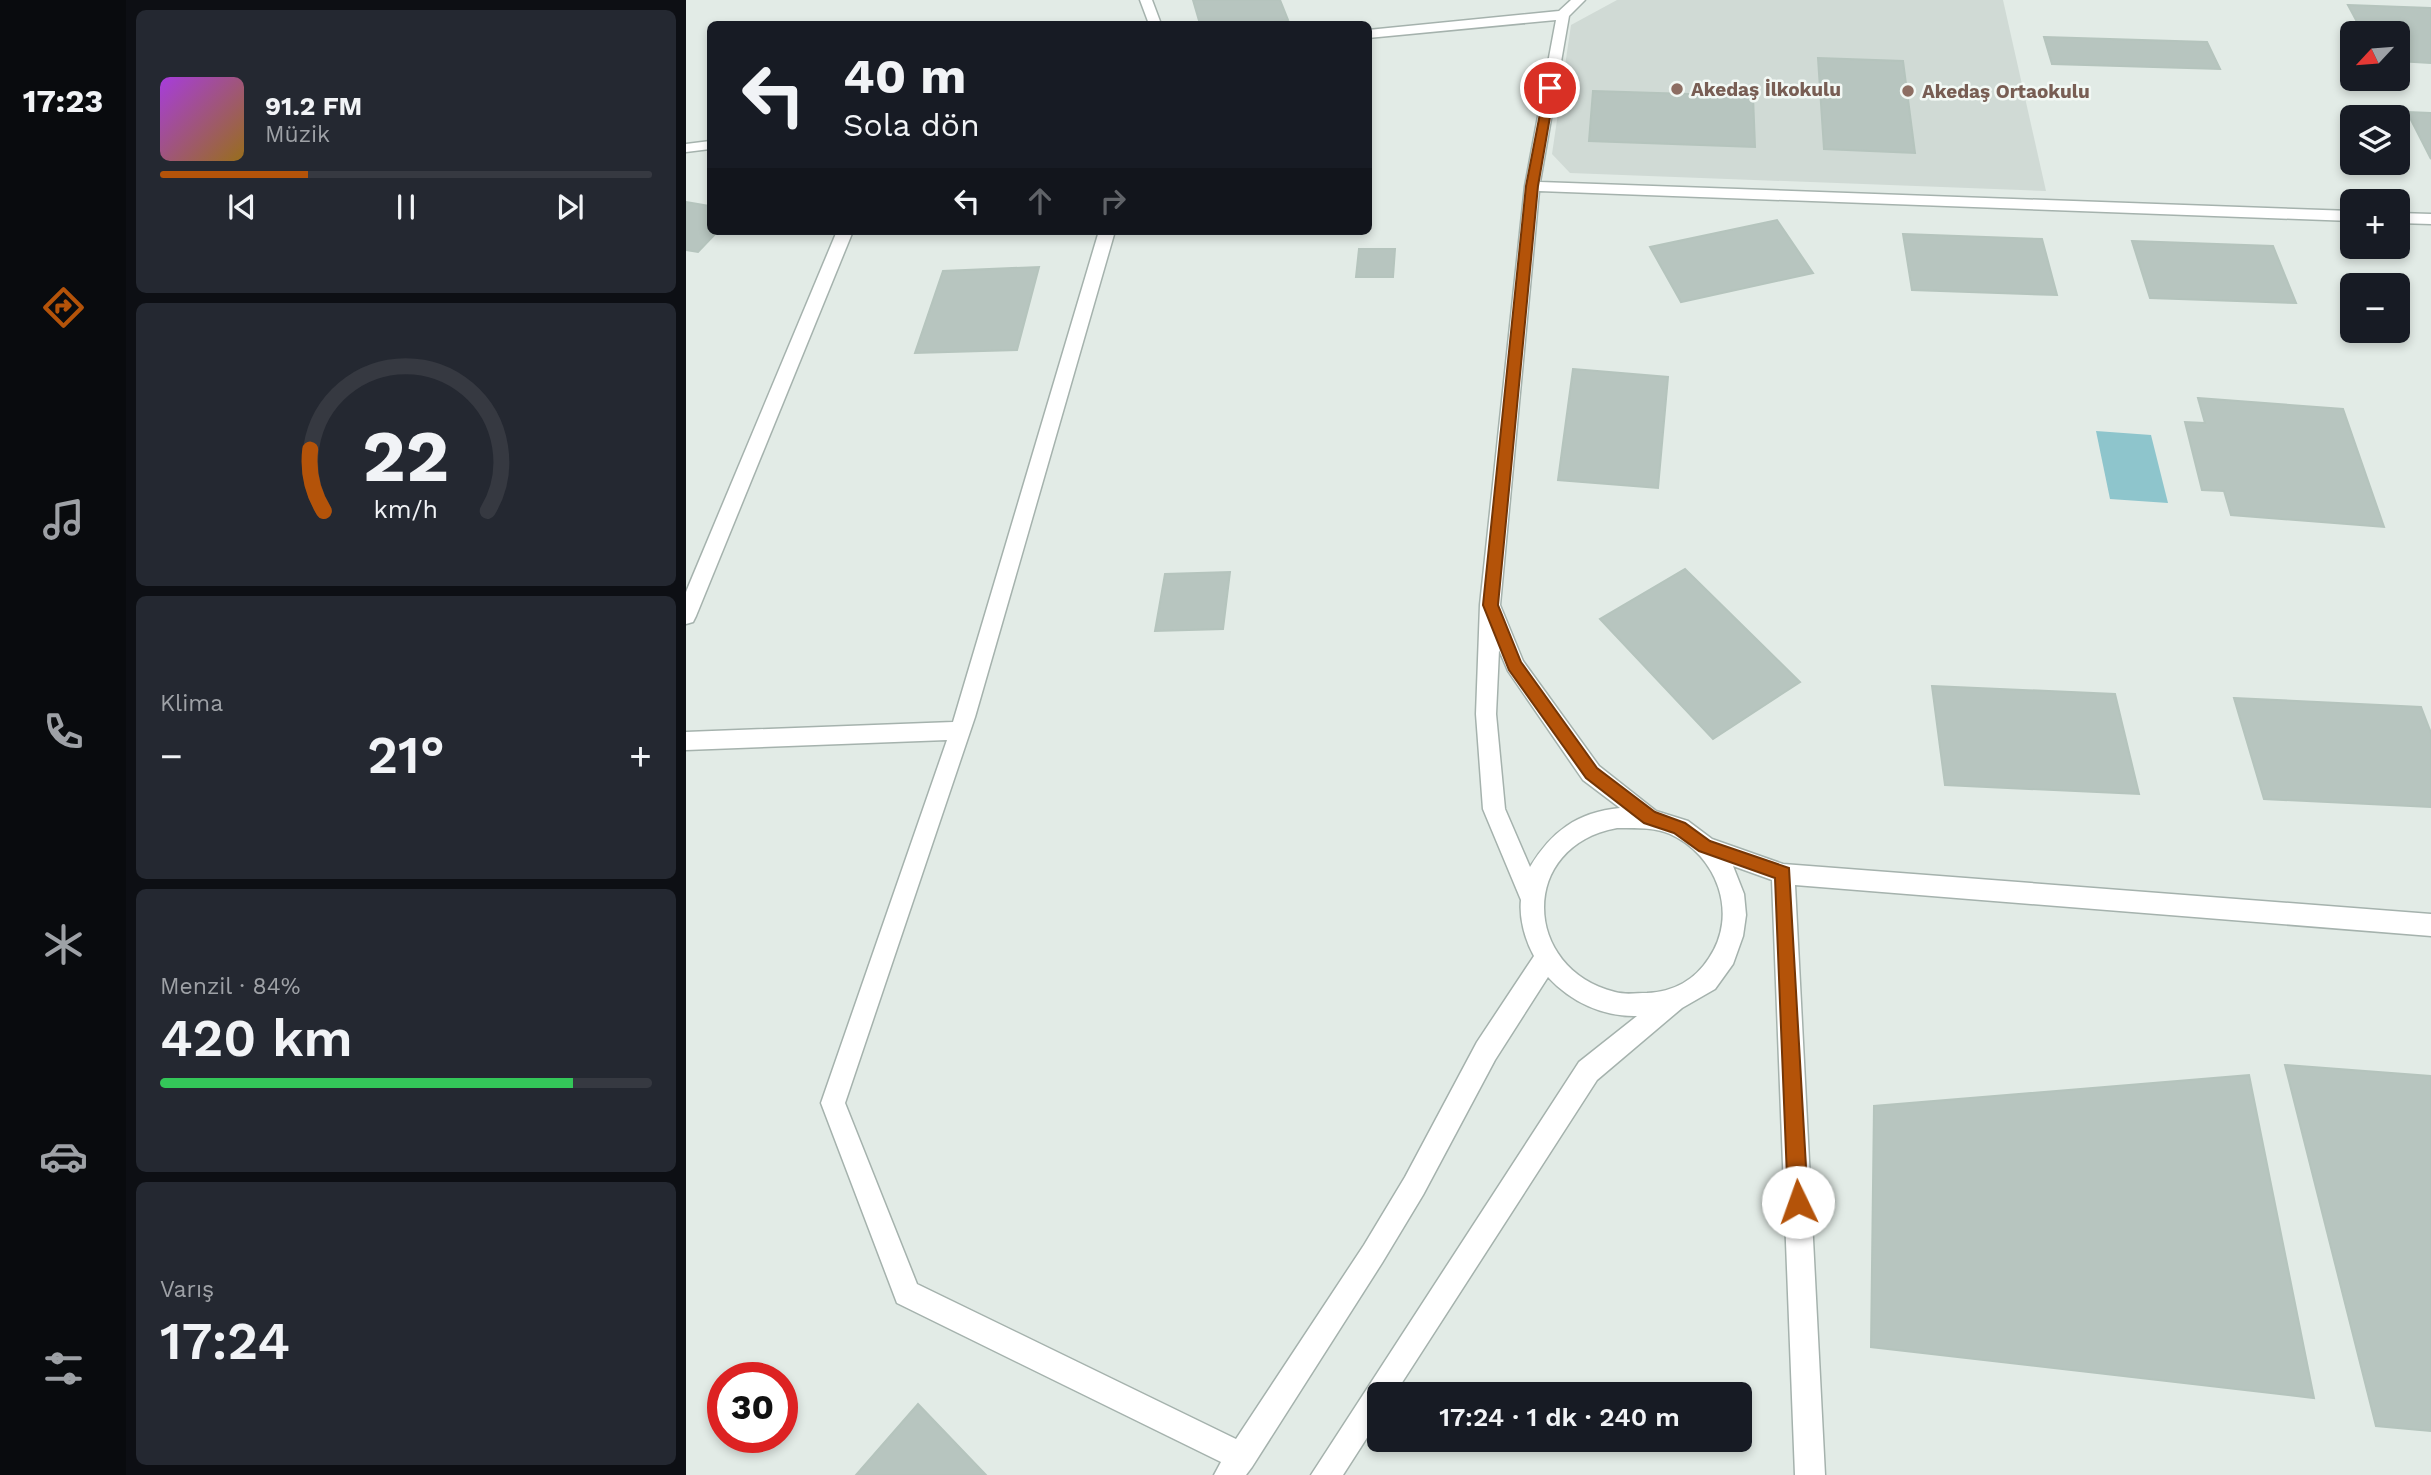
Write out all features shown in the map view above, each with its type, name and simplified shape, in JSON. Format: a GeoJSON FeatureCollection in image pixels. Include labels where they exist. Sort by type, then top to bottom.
{"type":"FeatureCollection","features":[{"type":"Feature","properties":{"kind":"street"},"geometry":{"type":"LineString","coordinates":[[1146,0],[1154,21]]}},
{"type":"Feature","properties":{"kind":"street"},"geometry":{"type":"LineString","coordinates":[[1531,896],[1493,809],[1486,714],[1490,605],[1532,186],[1563,15],[1578,0]]}},
{"type":"Feature","properties":{"kind":"street"},"geometry":{"type":"LineString","coordinates":[[1372,34],[1563,15]]}},
{"type":"Feature","properties":{"kind":"street"},"geometry":{"type":"LineString","coordinates":[[686,148],[707,145]]}},
{"type":"Feature","properties":{"kind":"street"},"geometry":{"type":"LineString","coordinates":[[1532,186],[2340,216]]}},
{"type":"Feature","properties":{"kind":"street"},"geometry":{"type":"LineString","coordinates":[[2410,218],[2431,219]]}},
{"type":"Feature","properties":{"kind":"street"},"geometry":{"type":"LineString","coordinates":[[686,616],[843,235]]}},
{"type":"Feature","properties":{"kind":"street"},"geometry":{"type":"LineString","coordinates":[[1106,235],[960,731],[833,1103],[907,1293],[1235,1466],[1373,1254],[1414,1186],[1486,1051],[1546,959]]}},
{"type":"Feature","properties":{"kind":"street"},"geometry":{"type":"LineString","coordinates":[[1490,605],[1515,665],[1591,773],[1649,818]]}},
{"type":"Feature","properties":{"kind":"street"},"geometry":{"type":"LineString","coordinates":[[686,741],[960,731]]}},
{"type":"Feature","properties":{"kind":"street"},"geometry":{"type":"LineString","coordinates":[[1674,1001],[1638,1008],[1602,1002],[1569,985],[1546,959],[1532,928],[1531,896],[1541,866],[1561,841],[1588,824],[1617,818],[1649,818],[1679,828],[1705,846],[1783,874],[2431,925]]}},
{"type":"Feature","properties":{"kind":"street"},"geometry":{"type":"LineString","coordinates":[[1326,1475],[1588,1071],[1674,1001],[1704,984],[1725,959],[1735,930],[1735,900],[1725,870],[1705,846]]}},
{"type":"Feature","properties":{"kind":"street"},"geometry":{"type":"LineString","coordinates":[[1783,874],[1810,1475]]}},
{"type":"Feature","properties":{"kind":"shaded area"},"geometry":{"type":"Polygon","coordinates":[[[1617,0],[2003,0],[2046,191],[1570,173],[1552,154],[1571,25],[1617,0]]]}},
{"type":"Feature","properties":{"kind":"water"},"geometry":{"type":"Polygon","coordinates":[[[2096,431],[2151,435],[2168,503],[2110,499],[2096,431]]]}},
{"type":"Feature","properties":{"kind":"building"},"geometry":{"type":"Polygon","coordinates":[[[1193,0],[1280,0],[1288,20],[1280,21],[1199,21],[1193,0]]]}},
{"type":"Feature","properties":{"kind":"building"},"geometry":{"type":"Polygon","coordinates":[[[2348,5],[2431,8],[2431,63],[2410,62],[2410,21],[2357,21],[2348,5]]]}},
{"type":"Feature","properties":{"kind":"building"},"geometry":{"type":"Polygon","coordinates":[[[2044,37],[2207,42],[2220,69],[2052,64],[2044,37]]]}},
{"type":"Feature","properties":{"kind":"building"},"geometry":{"type":"Polygon","coordinates":[[[1818,58],[1903,61],[1915,153],[1824,149],[1818,58]]]}},
{"type":"Feature","properties":{"kind":"building"},"geometry":{"type":"Polygon","coordinates":[[[1593,91],[1753,96],[1755,147],[1589,141],[1593,91]]]}},
{"type":"Feature","properties":{"kind":"building"},"geometry":{"type":"Polygon","coordinates":[[[2410,112],[2431,113],[2431,159],[2410,118],[2410,112]]]}},
{"type":"Feature","properties":{"kind":"building"},"geometry":{"type":"Polygon","coordinates":[[[686,202],[707,206],[707,235],[714,235],[698,252],[686,250],[686,202]]]}},
{"type":"Feature","properties":{"kind":"building"},"geometry":{"type":"Polygon","coordinates":[[[1777,220],[1813,273],[1681,302],[1650,247],[1777,220]]]}},
{"type":"Feature","properties":{"kind":"building"},"geometry":{"type":"Polygon","coordinates":[[[1903,234],[2042,239],[2057,295],[1912,290],[1903,234]]]}},
{"type":"Feature","properties":{"kind":"building"},"geometry":{"type":"Polygon","coordinates":[[[2132,241],[2273,246],[2296,303],[2150,298],[2132,241]]]}},
{"type":"Feature","properties":{"kind":"building"},"geometry":{"type":"Polygon","coordinates":[[[1359,249],[1395,249],[1393,277],[1356,277],[1359,249]]]}},
{"type":"Feature","properties":{"kind":"building"},"geometry":{"type":"Polygon","coordinates":[[[1039,267],[1017,350],[915,353],[943,271],[1039,267]]]}},
{"type":"Feature","properties":{"kind":"building"},"geometry":{"type":"Polygon","coordinates":[[[1573,369],[1668,377],[1658,488],[1558,480],[1573,369]]]}},
{"type":"Feature","properties":{"kind":"building"},"geometry":{"type":"Polygon","coordinates":[[[2198,398],[2343,409],[2384,527],[2231,515],[2224,491],[2202,490],[2185,422],[2205,423],[2198,398]]]}},
{"type":"Feature","properties":{"kind":"building"},"geometry":{"type":"Polygon","coordinates":[[[1685,569],[1800,682],[1713,739],[1600,619],[1685,569]]]}},
{"type":"Feature","properties":{"kind":"building"},"geometry":{"type":"Polygon","coordinates":[[[1230,572],[1223,629],[1155,631],[1165,574],[1230,572]]]}},
{"type":"Feature","properties":{"kind":"building"},"geometry":{"type":"Polygon","coordinates":[[[1932,686],[2115,694],[2139,794],[1945,785],[1932,686]]]}},
{"type":"Feature","properties":{"kind":"building"},"geometry":{"type":"Polygon","coordinates":[[[2234,698],[2421,707],[2431,733],[2431,807],[2264,799],[2234,698]]]}},
{"type":"Feature","properties":{"kind":"building"},"geometry":{"type":"Polygon","coordinates":[[[2285,1065],[2431,1076],[2431,1431],[2376,1426],[2285,1065]]]}},
{"type":"Feature","properties":{"kind":"building"},"geometry":{"type":"Polygon","coordinates":[[[2249,1075],[2314,1398],[1871,1347],[1874,1106],[2249,1075]]]}},
{"type":"Feature","properties":{"kind":"building"},"geometry":{"type":"Polygon","coordinates":[[[918,1404],[986,1475],[856,1475],[918,1404]]]}},
{"type":"Feature","properties":{"kind":"place","name":"Akedaş İlkokulu"},"geometry":{"type":"Point","coordinates":[1677,89]}},
{"type":"Feature","properties":{"kind":"place","name":"Akedaş Ortaokulu"},"geometry":{"type":"Point","coordinates":[1908,91]}},
{"type":"Feature","properties":{"kind":"route"},"geometry":{"type":"LineString","coordinates":[[1550,88],[1532,186],[1490,605],[1515,665],[1591,773],[1649,818],[1679,828],[1705,846],[1783,874],[1798,1202]]}}]}
